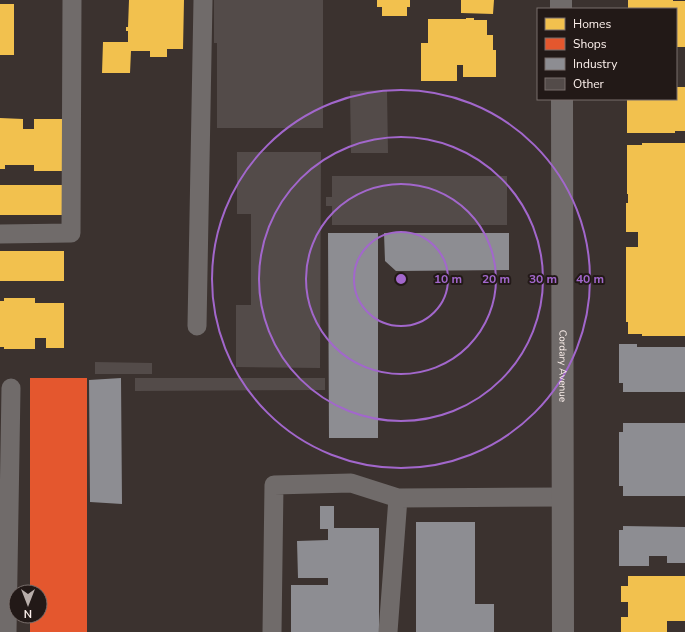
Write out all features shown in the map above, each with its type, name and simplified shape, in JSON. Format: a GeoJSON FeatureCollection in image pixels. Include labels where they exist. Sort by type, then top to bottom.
{"type":"FeatureCollection","features":[{"type":"Feature","properties":{"kind":"street","name":"Cordary Avenue"},"geometry":{"type":"LineString","coordinates":[[562,100],[563,632]]}},
{"type":"Feature","properties":{"kind":"lane"},"geometry":{"type":"LineString","coordinates":[[0,234],[71,234],[72,0]]}},
{"type":"Feature","properties":{"kind":"lane"},"geometry":{"type":"LineString","coordinates":[[197,326],[204,0]]}},
{"type":"Feature","properties":{"kind":"lane"},"geometry":{"type":"LineString","coordinates":[[7,632],[11,388]]}},
{"type":"Feature","properties":{"kind":"lane"},"geometry":{"type":"LineString","coordinates":[[272,632],[274,485],[351,483],[398,498],[562,497]]}},
{"type":"Feature","properties":{"kind":"lane"},"geometry":{"type":"LineString","coordinates":[[388,632],[398,498]]}},
{"type":"Feature","properties":{"kind":"building: Homes"},"geometry":{"type":"Polygon","coordinates":[[[129,0],[184,0],[183,49],[167,49],[167,57],[150,57],[150,51],[131,51],[130,73],[102,73],[103,42],[128,42],[128,31],[126,31],[126,27],[128,27],[129,0]]]}},
{"type":"Feature","properties":{"kind":"building: Homes"},"geometry":{"type":"Polygon","coordinates":[[[377,0],[410,0],[410,7],[407,7],[407,16],[382,16],[382,7],[377,7],[377,0]]]}},
{"type":"Feature","properties":{"kind":"building: Homes"},"geometry":{"type":"Polygon","coordinates":[[[461,0],[494,0],[493,14],[461,13],[461,0]]]}},
{"type":"Feature","properties":{"kind":"building: Homes"},"geometry":{"type":"Polygon","coordinates":[[[628,0],[685,1],[685,47],[677,47],[677,8],[628,8],[628,0]]]}},
{"type":"Feature","properties":{"kind":"building: Homes"},"geometry":{"type":"Polygon","coordinates":[[[0,4],[14,4],[14,55],[0,55],[0,4]]]}},
{"type":"Feature","properties":{"kind":"building: Homes"},"geometry":{"type":"Polygon","coordinates":[[[474,18],[474,20],[487,20],[487,35],[493,35],[493,50],[496,50],[496,77],[463,77],[463,65],[457,65],[457,81],[421,81],[421,43],[428,43],[428,19],[474,18]]]}},
{"type":"Feature","properties":{"kind":"building: Homes"},"geometry":{"type":"Polygon","coordinates":[[[677,87],[685,87],[685,131],[675,131],[675,133],[627,133],[627,100],[677,100],[677,87]]]}},
{"type":"Feature","properties":{"kind":"building: Homes"},"geometry":{"type":"Polygon","coordinates":[[[0,118],[23,119],[23,129],[34,129],[34,119],[63,119],[63,171],[34,171],[34,165],[5,165],[5,169],[0,169],[0,118]]]}},
{"type":"Feature","properties":{"kind":"building: Homes"},"geometry":{"type":"Polygon","coordinates":[[[642,143],[685,143],[685,336],[642,336],[642,334],[628,334],[628,322],[626,322],[626,247],[638,247],[638,232],[626,232],[626,203],[628,203],[627,145],[642,145],[642,143]]]}},
{"type":"Feature","properties":{"kind":"building: Homes"},"geometry":{"type":"Polygon","coordinates":[[[0,185],[64,185],[64,215],[0,215],[0,185]]]}},
{"type":"Feature","properties":{"kind":"building: Homes"},"geometry":{"type":"Polygon","coordinates":[[[0,251],[64,251],[64,281],[0,281],[0,251]]]}},
{"type":"Feature","properties":{"kind":"building: Homes"},"geometry":{"type":"Polygon","coordinates":[[[4,298],[35,298],[35,303],[64,303],[64,348],[46,348],[46,338],[35,338],[35,349],[4,349],[4,347],[0,347],[0,301],[4,301],[4,298]]]}},
{"type":"Feature","properties":{"kind":"building: Homes"},"geometry":{"type":"Polygon","coordinates":[[[628,576],[685,576],[685,621],[667,621],[667,632],[621,632],[621,617],[628,617],[628,602],[621,602],[621,586],[628,586],[628,576]]]}},
{"type":"Feature","properties":{"kind":"building: Shops"},"geometry":{"type":"Polygon","coordinates":[[[30,378],[87,378],[87,632],[30,632],[30,624],[48,624],[48,584],[30,584],[30,378]]]}},
{"type":"Feature","properties":{"kind":"building: Industry"},"geometry":{"type":"Polygon","coordinates":[[[328,233],[378,233],[378,438],[329,438],[328,233]]]}},
{"type":"Feature","properties":{"kind":"building: Industry"},"geometry":{"type":"Polygon","coordinates":[[[384,233],[509,233],[509,270],[396,271],[385,261],[384,233]]]}},
{"type":"Feature","properties":{"kind":"building: Industry"},"geometry":{"type":"Polygon","coordinates":[[[619,344],[637,344],[637,347],[685,347],[685,392],[623,392],[623,383],[619,383],[619,344]]]}},
{"type":"Feature","properties":{"kind":"building: Industry"},"geometry":{"type":"Polygon","coordinates":[[[121,378],[122,504],[90,502],[89,380],[121,378]]]}},
{"type":"Feature","properties":{"kind":"building: Industry"},"geometry":{"type":"Polygon","coordinates":[[[623,423],[685,423],[685,496],[623,496],[623,486],[619,486],[619,432],[623,432],[623,423]]]}},
{"type":"Feature","properties":{"kind":"building: Industry"},"geometry":{"type":"Polygon","coordinates":[[[320,506],[334,506],[334,528],[379,528],[379,632],[291,632],[291,585],[328,585],[328,578],[298,578],[297,541],[328,540],[328,529],[320,529],[320,506]]]}},
{"type":"Feature","properties":{"kind":"building: Industry"},"geometry":{"type":"Polygon","coordinates":[[[416,522],[475,522],[475,604],[494,604],[494,632],[416,632],[416,522]]]}},
{"type":"Feature","properties":{"kind":"building: Industry"},"geometry":{"type":"Polygon","coordinates":[[[623,526],[685,527],[685,563],[667,563],[667,556],[649,556],[649,566],[619,566],[619,530],[623,530],[623,526]]]}},
{"type":"Feature","properties":{"kind":"building: Other"},"geometry":{"type":"Polygon","coordinates":[[[214,0],[323,0],[323,128],[217,128],[217,43],[214,43],[214,0]]]}},
{"type":"Feature","properties":{"kind":"building: Other"},"geometry":{"type":"Polygon","coordinates":[[[387,90],[388,153],[351,153],[350,91],[387,90]]]}},
{"type":"Feature","properties":{"kind":"building: Other"},"geometry":{"type":"Polygon","coordinates":[[[237,152],[321,152],[320,368],[236,367],[236,305],[251,305],[251,214],[237,214],[237,152]]]}},
{"type":"Feature","properties":{"kind":"building: Other"},"geometry":{"type":"Polygon","coordinates":[[[332,176],[507,176],[507,225],[332,225],[332,206],[326,206],[326,197],[332,197],[332,176]]]}},
{"type":"Feature","properties":{"kind":"building: Other"},"geometry":{"type":"Polygon","coordinates":[[[95,362],[152,363],[152,374],[95,374],[95,362]]]}},
{"type":"Feature","properties":{"kind":"building: Other"},"geometry":{"type":"Polygon","coordinates":[[[135,378],[325,378],[325,390],[135,391],[135,378]]]}}]}
